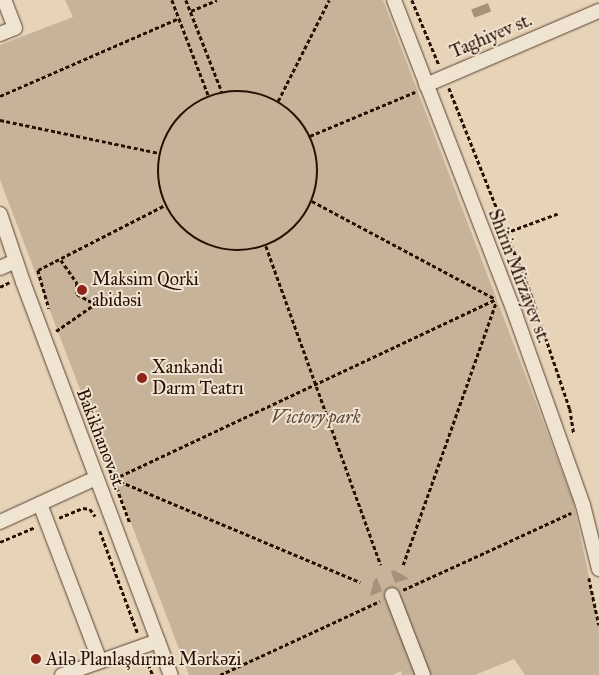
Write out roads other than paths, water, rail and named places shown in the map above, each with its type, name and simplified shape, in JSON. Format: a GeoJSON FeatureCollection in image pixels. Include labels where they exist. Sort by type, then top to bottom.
{"type":"FeatureCollection","features":[{"type":"Feature","properties":{"kind":"street"},"geometry":{"type":"LineString","coordinates":[[0,34],[14,28],[4,0]]}},
{"type":"Feature","properties":{"kind":"street","name":"Shirin Mirzayev st."},"geometry":{"type":"LineString","coordinates":[[394,0],[422,87],[515,314],[594,529],[599,569]]}},
{"type":"Feature","properties":{"kind":"street","name":"Taghiyev st."},"geometry":{"type":"LineString","coordinates":[[422,87],[599,10]]}},
{"type":"Feature","properties":{"kind":"street","name":"Bakikhanov st."},"geometry":{"type":"LineString","coordinates":[[0,214],[21,277],[171,675]]}},
{"type":"Feature","properties":{"kind":"street"},"geometry":{"type":"LineString","coordinates":[[0,268],[16,261]]}},
{"type":"Feature","properties":{"kind":"street"},"geometry":{"type":"LineString","coordinates":[[0,522],[96,478]]}},
{"type":"Feature","properties":{"kind":"street"},"geometry":{"type":"LineString","coordinates":[[40,504],[100,661]]}},
{"type":"Feature","properties":{"kind":"street"},"geometry":{"type":"LineString","coordinates":[[392,595],[422,675]]}},
{"type":"Feature","properties":{"kind":"street"},"geometry":{"type":"LineString","coordinates":[[62,675],[158,641]]}},
{"type":"Feature","properties":{"kind":"place","name":"Maksim Qorki abidəsi"},"geometry":{"type":"Point","coordinates":[82,290]}},
{"type":"Feature","properties":{"kind":"place","name":"Xankəndi Darm Teatrı"},"geometry":{"type":"Point","coordinates":[142,378]}},
{"type":"Feature","properties":{"kind":"place","name":"Ailə Planlaşdırma Mərkəzi"},"geometry":{"type":"Point","coordinates":[36,659]}},
{"type":"Feature","properties":{"kind":"park label","name":"Victory park"},"geometry":{"type":"Point","coordinates":[316,417]}}]}
